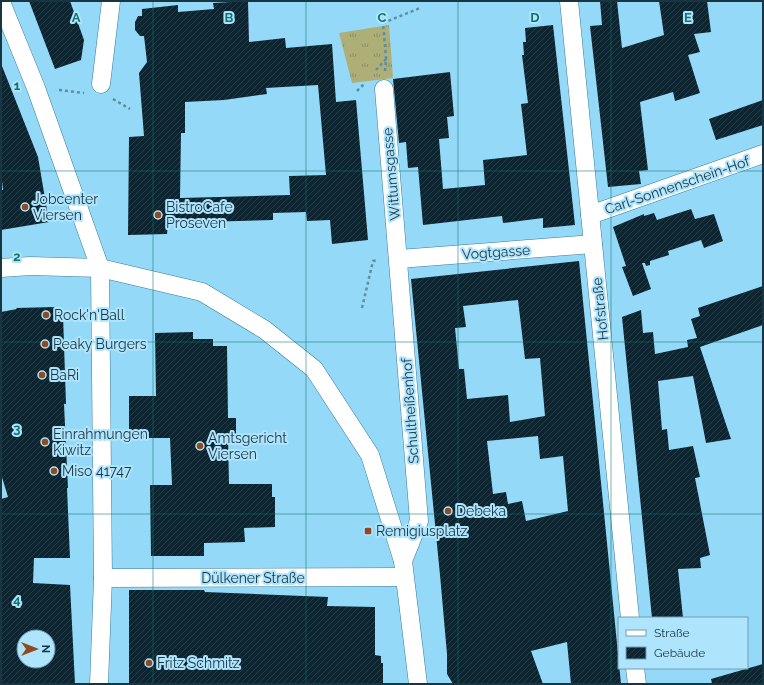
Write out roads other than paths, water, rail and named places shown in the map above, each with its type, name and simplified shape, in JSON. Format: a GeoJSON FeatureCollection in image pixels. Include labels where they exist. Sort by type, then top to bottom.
{"type":"FeatureCollection","features":[{"type":"Feature","properties":{"kind":"street"},"geometry":{"type":"LineString","coordinates":[[100,92],[111,1]]}},
{"type":"Feature","properties":{"kind":"street","name":"Hofstraße"},"geometry":{"type":"LineString","coordinates":[[569,1],[630,617]]}},
{"type":"Feature","properties":{"kind":"street"},"geometry":{"type":"LineString","coordinates":[[1,2],[36,88],[100,268],[103,578],[99,684]]}},
{"type":"Feature","properties":{"kind":"street","name":"Wittumsgasse"},"geometry":{"type":"LineString","coordinates":[[384,89],[399,259]]}},
{"type":"Feature","properties":{"kind":"street","name":"Carl-Sonnenschein-Hof"},"geometry":{"type":"LineString","coordinates":[[590,215],[763,154]]}},
{"type":"Feature","properties":{"kind":"street","name":"Vogtgasse"},"geometry":{"type":"LineString","coordinates":[[399,259],[593,244]]}},
{"type":"Feature","properties":{"kind":"street","name":"Schultheißenhof"},"geometry":{"type":"LineString","coordinates":[[399,259],[419,521],[403,569]]}},
{"type":"Feature","properties":{"kind":"street","name":"Schultheißenhof"},"geometry":{"type":"LineString","coordinates":[[1,268],[30,266],[100,268],[202,292],[265,330],[314,369],[370,455],[403,569],[418,684]]}},
{"type":"Feature","properties":{"kind":"street","name":"Dülkener Straße"},"geometry":{"type":"LineString","coordinates":[[103,578],[403,569]]}},
{"type":"Feature","properties":{"kind":"street"},"geometry":{"type":"LineString","coordinates":[[635,669],[637,684]]}},
{"type":"Feature","properties":{"kind":"place","name":"Jobcenter Viersen"},"geometry":{"type":"Point","coordinates":[25,207]}},
{"type":"Feature","properties":{"kind":"place","name":"BistroCafe Proseven"},"geometry":{"type":"Point","coordinates":[158,215]}},
{"type":"Feature","properties":{"kind":"place","name":"Rock'n'Ball"},"geometry":{"type":"Point","coordinates":[46,315]}},
{"type":"Feature","properties":{"kind":"place","name":"Peaky Burgers"},"geometry":{"type":"Point","coordinates":[45,344]}},
{"type":"Feature","properties":{"kind":"place","name":"BaRi"},"geometry":{"type":"Point","coordinates":[42,375]}},
{"type":"Feature","properties":{"kind":"place","name":"Einrahmungen Kiwitz"},"geometry":{"type":"Point","coordinates":[45,442]}},
{"type":"Feature","properties":{"kind":"place","name":"Amtsgericht Viersen"},"geometry":{"type":"Point","coordinates":[200,446]}},
{"type":"Feature","properties":{"kind":"place","name":"Miso 41747"},"geometry":{"type":"Point","coordinates":[54,471]}},
{"type":"Feature","properties":{"kind":"place","name":"Debeka"},"geometry":{"type":"Point","coordinates":[448,511]}},
{"type":"Feature","properties":{"kind":"place","name":"Remigiusplatz"},"geometry":{"type":"Point","coordinates":[368,531]}},
{"type":"Feature","properties":{"kind":"place","name":"Fritz Schmitz"},"geometry":{"type":"Point","coordinates":[149,663]}}]}
